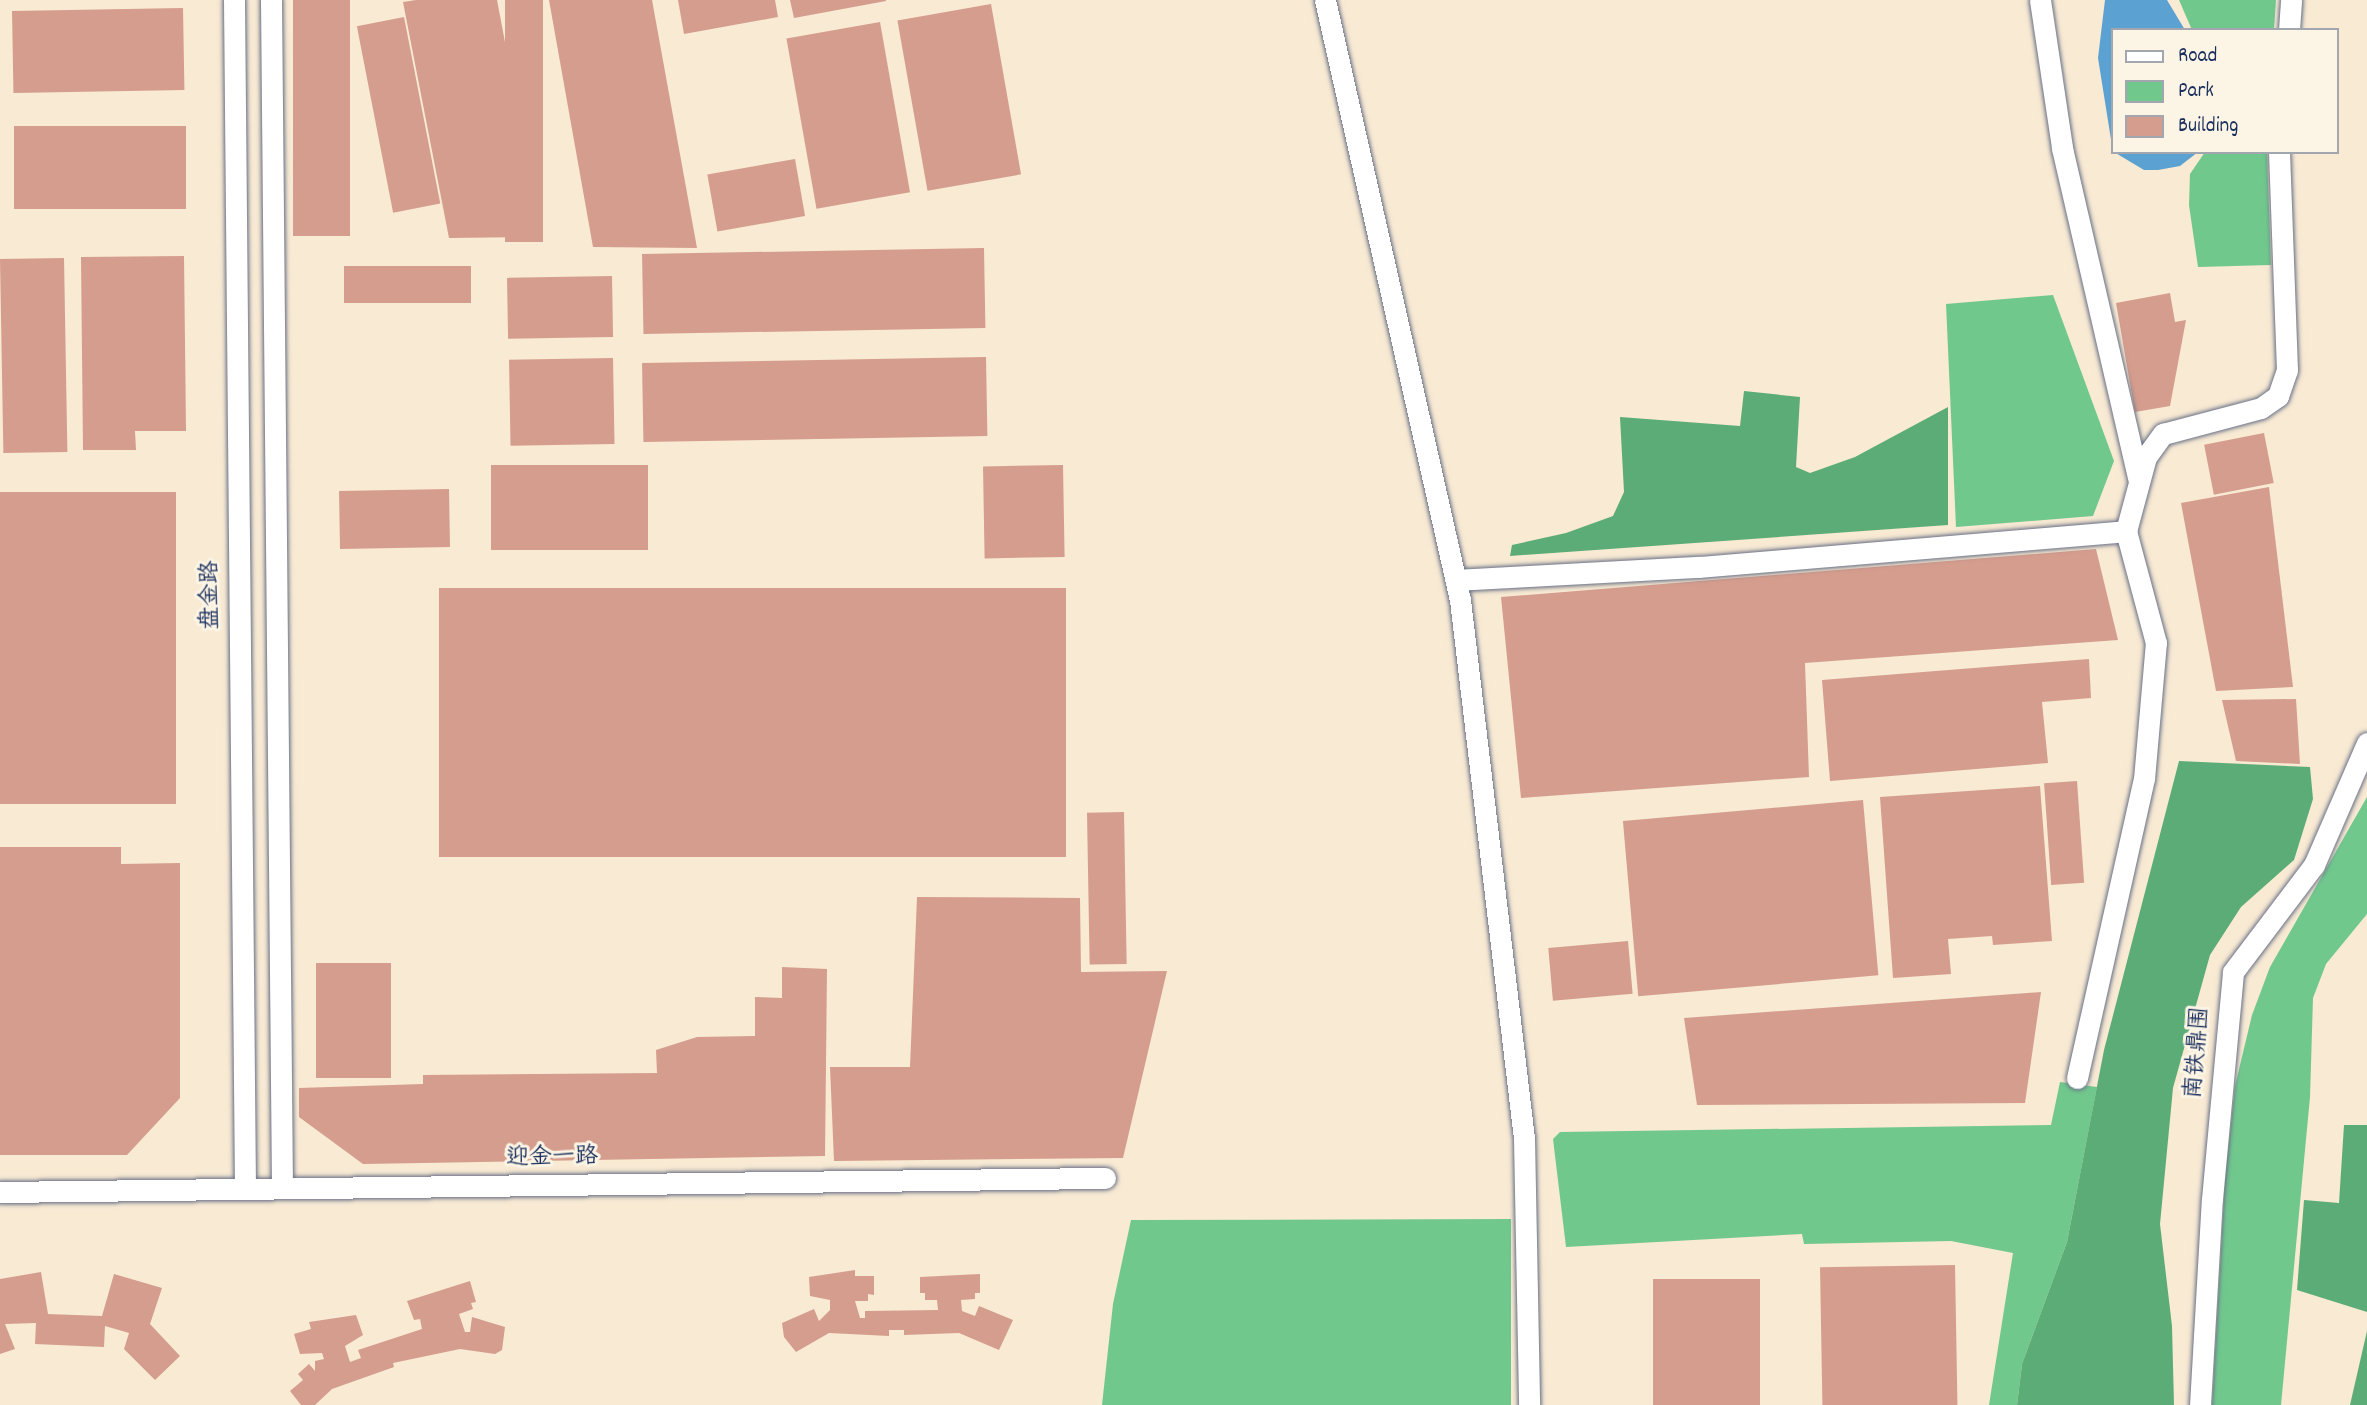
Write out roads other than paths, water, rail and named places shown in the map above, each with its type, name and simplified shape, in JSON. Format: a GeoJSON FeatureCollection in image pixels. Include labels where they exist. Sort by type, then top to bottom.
{"type":"FeatureCollection","features":[{"type":"Feature","properties":{"kind":"street","name":"盘金路"},"geometry":{"type":"LineString","coordinates":[[234,0],[244,1189]]}},
{"type":"Feature","properties":{"kind":"street"},"geometry":{"type":"LineString","coordinates":[[271,0],[282,1188]]}},
{"type":"Feature","properties":{"kind":"street"},"geometry":{"type":"LineString","coordinates":[[1325,0],[1456,580],[1524,1138],[1529,1405]]}},
{"type":"Feature","properties":{"kind":"street"},"geometry":{"type":"LineString","coordinates":[[2040,0],[2062,148],[2139,481]]}},
{"type":"Feature","properties":{"kind":"street"},"geometry":{"type":"LineString","coordinates":[[2288,28],[2291,0]]}},
{"type":"Feature","properties":{"kind":"street"},"geometry":{"type":"LineString","coordinates":[[2077,1078],[2146,751],[2156,643],[2126,531],[2146,457],[2163,434],[2261,408],[2278,396],[2287,370],[2279,154]]}},
{"type":"Feature","properties":{"kind":"street"},"geometry":{"type":"LineString","coordinates":[[1456,580],[1699,567],[2126,531]]}},
{"type":"Feature","properties":{"kind":"street","name":"南铁鼎围"},"geometry":{"type":"LineString","coordinates":[[2200,1405],[2212,1199],[2233,972],[2314,865],[2367,743]]}},
{"type":"Feature","properties":{"kind":"street","name":"迎金一路"},"geometry":{"type":"LineString","coordinates":[[0,1192],[1105,1178]]}},
{"type":"Feature","properties":{"kind":"water"},"geometry":{"type":"Polygon","coordinates":[[[2105,0],[2167,0],[2184,28],[2112,28],[2112,146],[2098,58],[2105,0]]]}},
{"type":"Feature","properties":{"kind":"water"},"geometry":{"type":"Polygon","coordinates":[[[2117,154],[2195,154],[2180,166],[2144,170],[2117,154]]]}}]}
